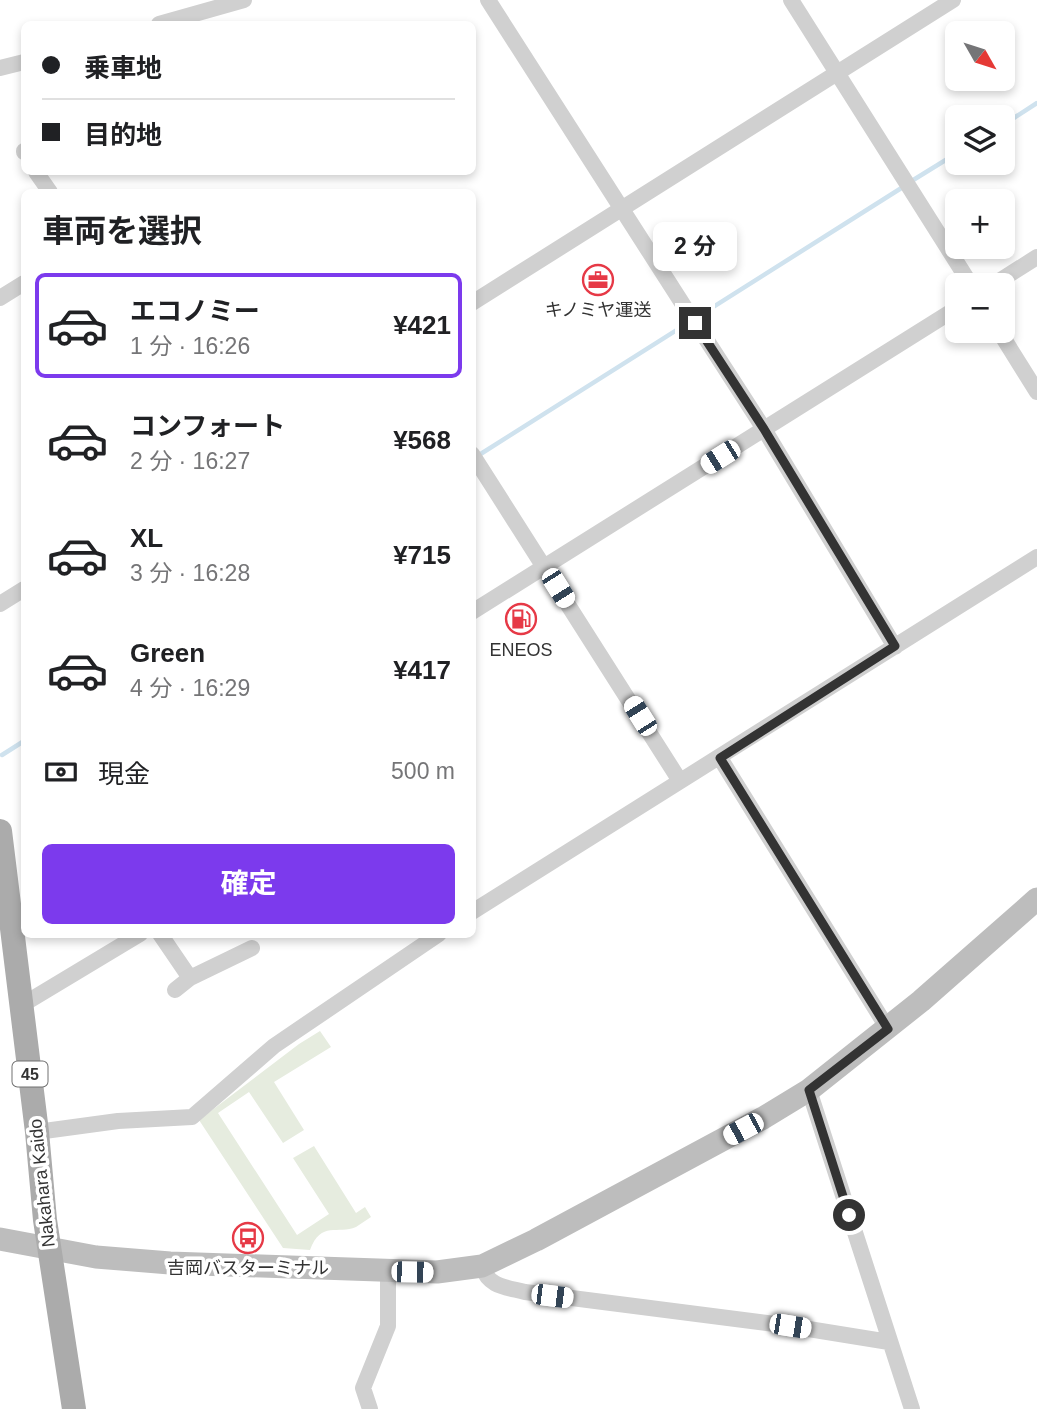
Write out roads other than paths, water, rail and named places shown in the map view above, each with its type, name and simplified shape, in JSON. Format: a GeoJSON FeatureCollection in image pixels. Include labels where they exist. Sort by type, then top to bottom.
{"type":"FeatureCollection","features":[{"type":"Feature","properties":{"kind":"main road","name":"Nakahara Kaido"},"geometry":{"type":"LineString","coordinates":[[0,831],[12,898],[49,1249],[74,1409]]}},
{"type":"Feature","properties":{"kind":"street"},"geometry":{"type":"LineString","coordinates":[[170,21],[244,0]]}},
{"type":"Feature","properties":{"kind":"street"},"geometry":{"type":"LineString","coordinates":[[488,0],[764,429],[895,646]]}},
{"type":"Feature","properties":{"kind":"street"},"geometry":{"type":"LineString","coordinates":[[791,0],[963,273]]}},
{"type":"Feature","properties":{"kind":"street"},"geometry":{"type":"LineString","coordinates":[[476,301],[953,0]]}},
{"type":"Feature","properties":{"kind":"street"},"geometry":{"type":"LineString","coordinates":[[0,68],[21,63]]}},
{"type":"Feature","properties":{"kind":"street"},"geometry":{"type":"LineString","coordinates":[[1012,273],[1037,257]]}},
{"type":"Feature","properties":{"kind":"street"},"geometry":{"type":"LineString","coordinates":[[0,298],[21,284]]}},
{"type":"Feature","properties":{"kind":"street"},"geometry":{"type":"LineString","coordinates":[[476,610],[945,316]]}},
{"type":"Feature","properties":{"kind":"street"},"geometry":{"type":"LineString","coordinates":[[1006,343],[1037,392]]}},
{"type":"Feature","properties":{"kind":"street"},"geometry":{"type":"LineString","coordinates":[[476,460],[680,781]]}},
{"type":"Feature","properties":{"kind":"street"},"geometry":{"type":"LineString","coordinates":[[476,909],[1037,558]]}},
{"type":"Feature","properties":{"kind":"street"},"geometry":{"type":"LineString","coordinates":[[0,604],[21,591]]}},
{"type":"Feature","properties":{"kind":"street"},"geometry":{"type":"LineString","coordinates":[[720,758],[888,1029]]}},
{"type":"Feature","properties":{"kind":"street"},"geometry":{"type":"LineString","coordinates":[[0,1239],[96,1257],[170,1263],[438,1272],[482,1266],[548,1234],[764,1118],[809,1090],[888,1029],[1037,899]]}},
{"type":"Feature","properties":{"kind":"street"},"geometry":{"type":"LineString","coordinates":[[22,1005],[133,938]]}},
{"type":"Feature","properties":{"kind":"street"},"geometry":{"type":"LineString","coordinates":[[163,938],[190,978]]}},
{"type":"Feature","properties":{"kind":"street"},"geometry":{"type":"LineString","coordinates":[[37,1132],[118,1121],[192,1117],[274,1046],[433,938]]}},
{"type":"Feature","properties":{"kind":"street"},"geometry":{"type":"LineString","coordinates":[[175,990],[190,978],[251,948]]}},
{"type":"Feature","properties":{"kind":"street"},"geometry":{"type":"LineString","coordinates":[[809,1090],[912,1409]]}},
{"type":"Feature","properties":{"kind":"street"},"geometry":{"type":"LineString","coordinates":[[482,1266],[484,1274],[493,1284],[525,1292],[790,1326],[889,1342]]}},
{"type":"Feature","properties":{"kind":"street"},"geometry":{"type":"LineString","coordinates":[[370,1409],[363,1388],[388,1326],[388,1271]]}},
{"type":"Feature","properties":{"kind":"waterway"},"geometry":{"type":"LineString","coordinates":[[1015,117],[1037,103]]}},
{"type":"Feature","properties":{"kind":"waterway"},"geometry":{"type":"LineString","coordinates":[[910,182],[945,160]]}},
{"type":"Feature","properties":{"kind":"waterway"},"geometry":{"type":"LineString","coordinates":[[479,455],[903,187]]}},
{"type":"Feature","properties":{"kind":"waterway"},"geometry":{"type":"LineString","coordinates":[[2,755],[21,743]]}},
{"type":"Feature","properties":{"kind":"place","name":"キノミヤ運送"},"geometry":{"type":"Point","coordinates":[598,280]}},
{"type":"Feature","properties":{"kind":"place","name":"ENEOS"},"geometry":{"type":"Point","coordinates":[521,619]}},
{"type":"Feature","properties":{"kind":"place","name":"吉岡バスターミナル"},"geometry":{"type":"Point","coordinates":[248,1238]}}]}
